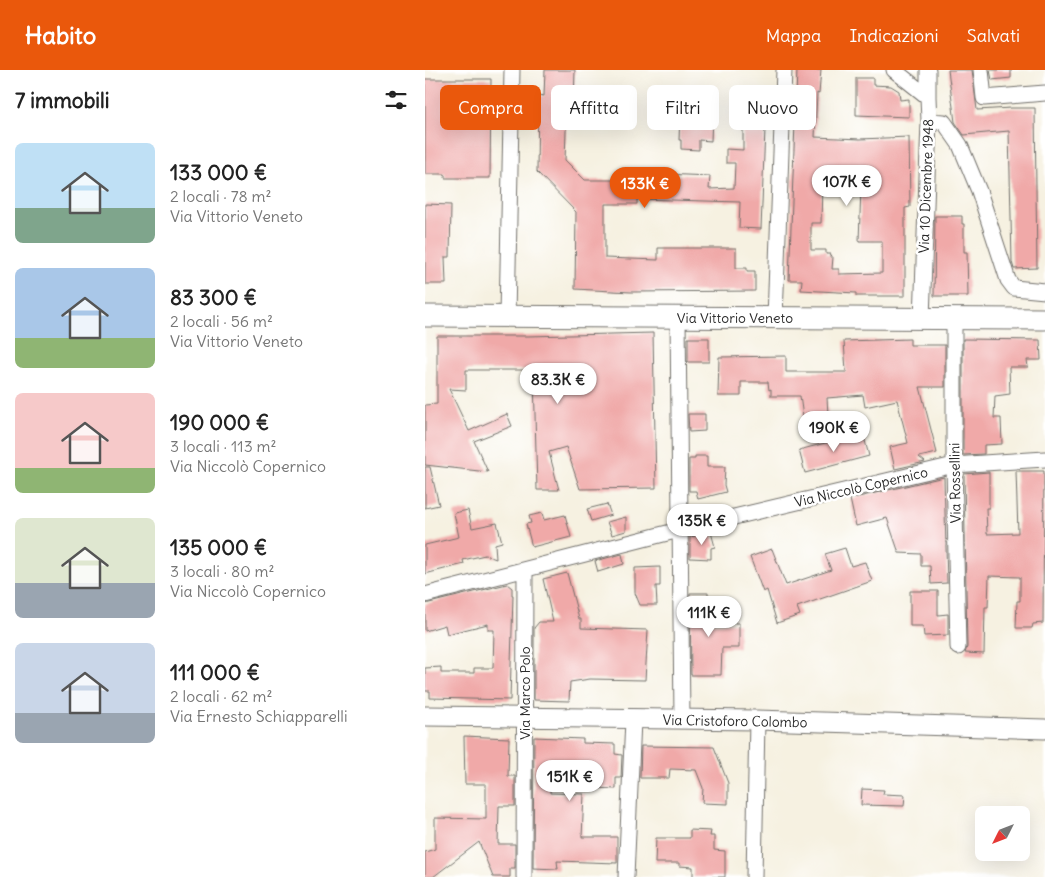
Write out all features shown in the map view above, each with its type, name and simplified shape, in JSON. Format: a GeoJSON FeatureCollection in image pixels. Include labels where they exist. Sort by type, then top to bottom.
{"type":"FeatureCollection","features":[{"type":"Feature","properties":{"kind":"main road","name":"Via Vittorio Veneto"},"geometry":{"type":"LineString","coordinates":[[425,316],[1045,319]]}},
{"type":"Feature","properties":{"kind":"street"},"geometry":{"type":"LineString","coordinates":[[507,317],[512,70]]}},
{"type":"Feature","properties":{"kind":"street"},"geometry":{"type":"LineString","coordinates":[[775,318],[784,70]]}},
{"type":"Feature","properties":{"kind":"street"},"geometry":{"type":"LineString","coordinates":[[894,70],[929,97]]}},
{"type":"Feature","properties":{"kind":"street","name":"Via 10 Dicembre 1948"},"geometry":{"type":"LineString","coordinates":[[922,319],[929,121],[928,70]]}},
{"type":"Feature","properties":{"kind":"street"},"geometry":{"type":"LineString","coordinates":[[981,70],[984,98],[1045,93]]}},
{"type":"Feature","properties":{"kind":"street"},"geometry":{"type":"LineString","coordinates":[[929,121],[944,122],[960,145],[979,191],[1008,280],[1014,288],[1045,290]]}},
{"type":"Feature","properties":{"kind":"street"},"geometry":{"type":"LineString","coordinates":[[678,318],[682,720]]}},
{"type":"Feature","properties":{"kind":"street","name":"Via Rossellini"},"geometry":{"type":"LineString","coordinates":[[954,319],[954,465],[958,647]]}},
{"type":"Feature","properties":{"kind":"street","name":"Via Niccolò Copernico"},"geometry":{"type":"LineString","coordinates":[[425,595],[679,530],[954,465],[1045,459]]}},
{"type":"Feature","properties":{"kind":"street","name":"Via Marco Polo"},"geometry":{"type":"LineString","coordinates":[[524,877],[525,570]]}},
{"type":"Feature","properties":{"kind":"street","name":"Via Cristoforo Colombo"},"geometry":{"type":"LineString","coordinates":[[425,716],[757,720],[1045,728]]}},
{"type":"Feature","properties":{"kind":"street"},"geometry":{"type":"LineString","coordinates":[[626,877],[633,720]]}},
{"type":"Feature","properties":{"kind":"street"},"geometry":{"type":"LineString","coordinates":[[754,877],[757,720]]}},
{"type":"Feature","properties":{"kind":"building"},"geometry":{"type":"Polygon","coordinates":[[[545,70],[575,70],[575,85],[551,85],[551,130],[566,130],[565,160],[585,180],[639,180],[639,173],[710,176],[709,189],[734,188],[735,163],[726,163],[726,149],[743,150],[743,130],[765,130],[761,229],[739,228],[740,202],[637,199],[637,204],[605,204],[605,258],[658,260],[658,248],[736,248],[736,268],[747,268],[747,271],[755,271],[755,291],[631,292],[575,289],[576,212],[537,172],[538,130],[541,130],[541,96],[544,96],[545,70]]]}},
{"type":"Feature","properties":{"kind":"building"},"geometry":{"type":"Polygon","coordinates":[[[797,70],[821,70],[819,94],[817,93],[816,115],[816,85],[796,85],[797,70]]]}},
{"type":"Feature","properties":{"kind":"building"},"geometry":{"type":"Polygon","coordinates":[[[948,70],[972,70],[977,110],[1035,108],[1037,268],[1014,269],[1012,262],[1009,131],[964,135],[955,122],[948,70]]]}},
{"type":"Feature","properties":{"kind":"building"},"geometry":{"type":"Polygon","coordinates":[[[990,70],[1011,70],[1011,78],[992,80],[990,70]]]}},
{"type":"Feature","properties":{"kind":"building"},"geometry":{"type":"Polygon","coordinates":[[[856,78],[873,78],[873,85],[891,86],[899,91],[900,100],[909,99],[909,117],[856,115],[856,78]]]}},
{"type":"Feature","properties":{"kind":"building"},"geometry":{"type":"Polygon","coordinates":[[[425,79],[491,79],[491,85],[440,85],[440,130],[490,130],[490,178],[445,178],[445,174],[425,174],[425,79]]]}},
{"type":"Feature","properties":{"kind":"building"},"geometry":{"type":"Polygon","coordinates":[[[679,130],[711,130],[711,141],[699,140],[699,150],[681,149],[681,140],[679,140],[679,130]]]}},
{"type":"Feature","properties":{"kind":"building"},"geometry":{"type":"Polygon","coordinates":[[[795,130],[815,130],[815,137],[860,139],[909,137],[910,207],[905,208],[905,296],[856,296],[856,293],[801,290],[802,280],[789,280],[795,130]],[[822,186],[821,223],[811,223],[811,250],[826,250],[826,254],[831,254],[830,257],[833,257],[832,269],[839,269],[839,274],[882,273],[882,241],[859,241],[861,188],[822,186]]]}},
{"type":"Feature","properties":{"kind":"building"},"geometry":{"type":"Polygon","coordinates":[[[425,204],[451,205],[450,257],[445,257],[446,284],[425,284],[425,204]]]}},
{"type":"Feature","properties":{"kind":"building"},"geometry":{"type":"Polygon","coordinates":[[[935,216],[962,216],[962,224],[964,224],[964,252],[967,252],[968,296],[934,296],[935,216]]]}},
{"type":"Feature","properties":{"kind":"building"},"geometry":{"type":"Polygon","coordinates":[[[653,333],[656,488],[580,489],[566,447],[549,452],[559,490],[537,490],[534,376],[529,377],[529,370],[466,370],[466,390],[449,389],[469,431],[507,414],[512,426],[474,441],[488,472],[425,465],[425,405],[437,404],[437,336],[653,333]]]}},
{"type":"Feature","properties":{"kind":"building"},"geometry":{"type":"Polygon","coordinates":[[[688,338],[709,338],[709,362],[688,362],[688,338]]]}},
{"type":"Feature","properties":{"kind":"building"},"geometry":{"type":"Polygon","coordinates":[[[910,339],[910,345],[945,345],[945,387],[920,387],[937,453],[919,457],[925,462],[895,469],[890,447],[908,443],[897,400],[865,407],[863,395],[827,398],[828,415],[803,417],[800,396],[771,396],[768,382],[741,382],[741,396],[718,396],[719,357],[786,356],[786,372],[846,372],[844,341],[910,339]]]}},
{"type":"Feature","properties":{"kind":"building"},"geometry":{"type":"Polygon","coordinates":[[[963,339],[1040,340],[1041,360],[1027,360],[1028,367],[1009,367],[1010,394],[995,396],[994,418],[1001,418],[1002,444],[984,445],[984,454],[963,455],[963,339]]]}},
{"type":"Feature","properties":{"kind":"building"},"geometry":{"type":"Polygon","coordinates":[[[688,414],[705,414],[705,431],[689,432],[688,414]]]}},
{"type":"Feature","properties":{"kind":"building"},"geometry":{"type":"Polygon","coordinates":[[[863,433],[869,456],[805,473],[799,450],[863,433]]]}},
{"type":"Feature","properties":{"kind":"building"},"geometry":{"type":"Polygon","coordinates":[[[695,456],[707,456],[707,467],[725,467],[724,485],[726,492],[698,499],[696,491],[689,491],[689,459],[695,459],[695,456]]]}},
{"type":"Feature","properties":{"kind":"building"},"geometry":{"type":"Polygon","coordinates":[[[425,467],[430,467],[439,505],[425,508],[425,467]]]}},
{"type":"Feature","properties":{"kind":"building"},"geometry":{"type":"Polygon","coordinates":[[[1016,471],[1044,471],[1043,623],[1033,624],[1032,628],[1016,628],[1017,601],[1020,601],[1020,577],[989,576],[988,607],[985,607],[984,654],[965,653],[967,647],[964,474],[989,472],[989,508],[986,508],[987,534],[1018,533],[1016,471]]]}},
{"type":"Feature","properties":{"kind":"building"},"geometry":{"type":"Polygon","coordinates":[[[944,477],[947,583],[931,584],[930,566],[921,566],[921,554],[899,553],[887,518],[856,526],[850,499],[944,477]]]}},
{"type":"Feature","properties":{"kind":"building"},"geometry":{"type":"Polygon","coordinates":[[[607,504],[611,515],[591,521],[587,509],[607,504]]]}},
{"type":"Feature","properties":{"kind":"building"},"geometry":{"type":"Polygon","coordinates":[[[468,510],[472,528],[497,523],[502,542],[495,544],[496,559],[485,555],[463,560],[464,564],[425,574],[425,545],[459,537],[454,513],[468,510]]]}},
{"type":"Feature","properties":{"kind":"building"},"geometry":{"type":"Polygon","coordinates":[[[542,513],[544,520],[565,515],[571,537],[532,547],[526,524],[531,523],[529,516],[542,513]]]}},
{"type":"Feature","properties":{"kind":"building"},"geometry":{"type":"Polygon","coordinates":[[[626,517],[626,531],[612,535],[607,522],[626,517]]]}},
{"type":"Feature","properties":{"kind":"building"},"geometry":{"type":"Polygon","coordinates":[[[711,532],[715,547],[711,548],[711,559],[690,558],[690,537],[711,532]]]}},
{"type":"Feature","properties":{"kind":"building"},"geometry":{"type":"Polygon","coordinates":[[[845,548],[851,566],[865,562],[872,581],[797,607],[800,615],[777,623],[767,590],[763,592],[750,557],[772,549],[786,585],[831,570],[825,554],[845,548]]]}},
{"type":"Feature","properties":{"kind":"building"},"geometry":{"type":"Polygon","coordinates":[[[622,554],[624,564],[598,572],[595,561],[622,554]]]}},
{"type":"Feature","properties":{"kind":"building"},"geometry":{"type":"Polygon","coordinates":[[[660,567],[660,586],[656,586],[657,605],[640,605],[635,593],[635,568],[660,567]]]}},
{"type":"Feature","properties":{"kind":"building"},"geometry":{"type":"Polygon","coordinates":[[[567,573],[579,619],[581,619],[581,628],[648,630],[645,680],[590,679],[570,682],[569,701],[534,700],[534,628],[539,622],[553,622],[543,579],[567,573]]]}},
{"type":"Feature","properties":{"kind":"building"},"geometry":{"type":"Polygon","coordinates":[[[507,584],[512,588],[513,595],[510,700],[430,698],[430,691],[425,691],[425,668],[441,667],[441,673],[474,673],[474,668],[493,668],[494,630],[488,630],[488,624],[447,634],[445,625],[425,631],[425,604],[507,584]]]}},
{"type":"Feature","properties":{"kind":"building"},"geometry":{"type":"Polygon","coordinates":[[[910,591],[938,591],[938,615],[948,614],[948,635],[924,636],[923,626],[910,626],[910,591]]]}},
{"type":"Feature","properties":{"kind":"building"},"geometry":{"type":"Polygon","coordinates":[[[690,593],[708,593],[708,623],[739,623],[739,648],[722,648],[721,675],[691,675],[690,593]]]}},
{"type":"Feature","properties":{"kind":"building"},"geometry":{"type":"Polygon","coordinates":[[[464,736],[509,738],[508,776],[515,776],[515,806],[499,806],[498,844],[515,844],[515,868],[510,868],[510,877],[493,877],[479,842],[433,877],[425,877],[425,852],[435,849],[435,818],[486,819],[486,784],[465,784],[464,736]]]}},
{"type":"Feature","properties":{"kind":"building"},"geometry":{"type":"Polygon","coordinates":[[[534,737],[583,739],[583,743],[615,744],[615,754],[622,755],[621,778],[616,778],[616,789],[593,788],[593,770],[551,768],[550,793],[584,794],[582,837],[617,837],[617,863],[557,861],[558,869],[533,868],[534,737]]]}},
{"type":"Feature","properties":{"kind":"building"},"geometry":{"type":"Polygon","coordinates":[[[641,746],[714,747],[728,783],[728,804],[702,803],[703,788],[696,770],[670,769],[669,778],[640,778],[641,746]]]}},
{"type":"Feature","properties":{"kind":"building"},"geometry":{"type":"Polygon","coordinates":[[[862,789],[884,790],[883,794],[905,795],[904,806],[861,805],[862,789]]]}},
{"type":"Feature","properties":{"kind":"building"},"geometry":{"type":"Polygon","coordinates":[[[690,830],[711,831],[710,836],[714,836],[714,850],[725,851],[725,877],[693,877],[693,867],[679,866],[679,863],[655,863],[656,838],[690,838],[690,830]]]}}]}
